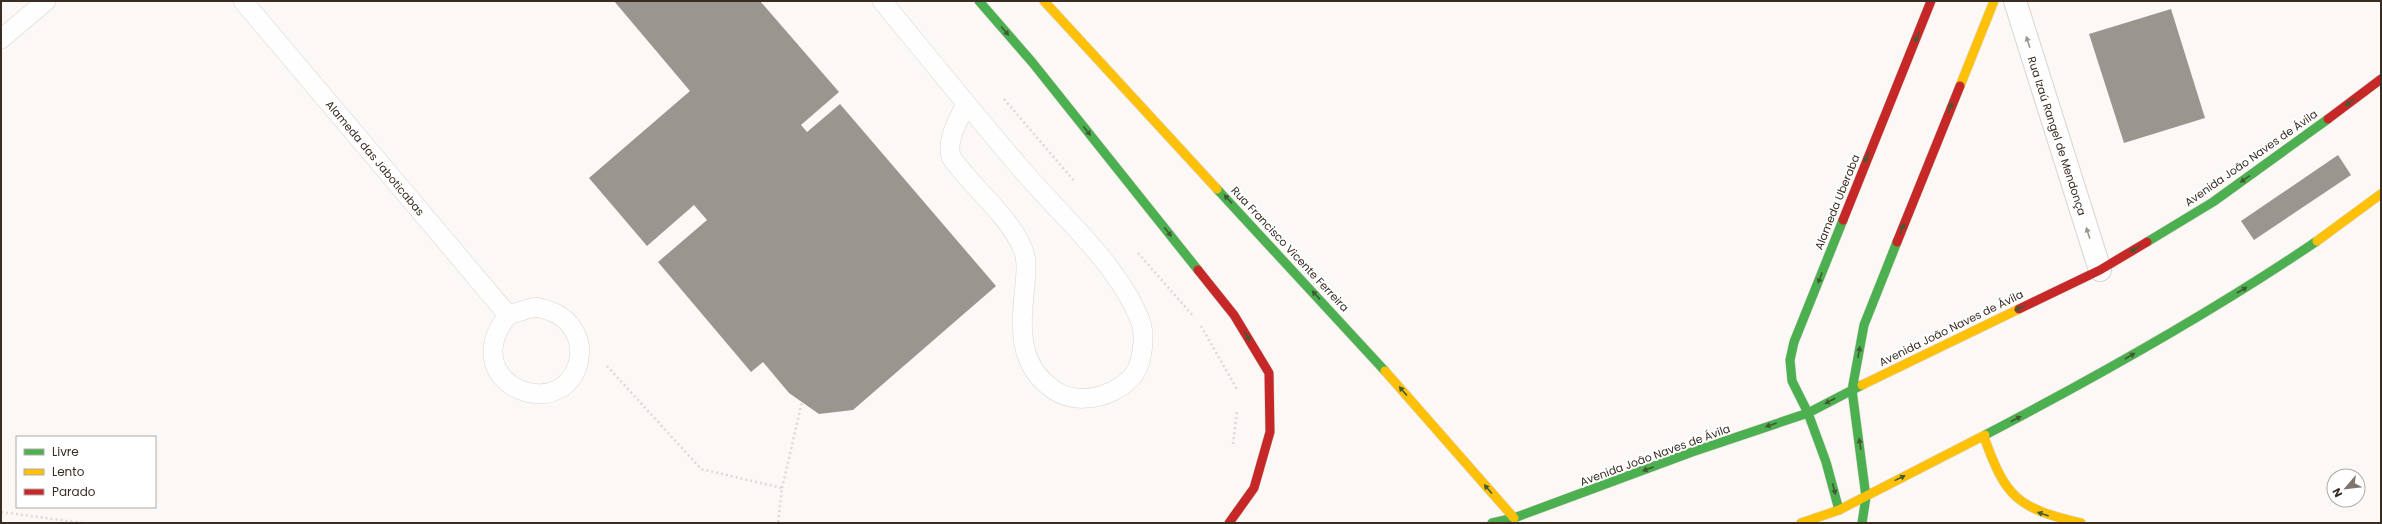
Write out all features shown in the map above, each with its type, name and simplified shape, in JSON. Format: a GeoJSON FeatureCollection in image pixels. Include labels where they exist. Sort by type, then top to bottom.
{"type":"FeatureCollection","features":[{"type":"Feature","properties":{"kind":"main road"},"geometry":{"type":"LineString","coordinates":[[979,1],[1032,62],[1234,315],[1269,373],[1270,432],[1254,488],[1229,523]]}},
{"type":"Feature","properties":{"kind":"main road","name":"Rua Francisco Vicente Ferreira"},"geometry":{"type":"LineString","coordinates":[[1044,1],[1387,372],[1514,518]]}},
{"type":"Feature","properties":{"kind":"main road","name":"Alameda Uberaba"},"geometry":{"type":"LineString","coordinates":[[1840,510],[1826,462],[1808,413],[1792,381],[1790,360],[1794,342],[1932,1]]}},
{"type":"Feature","properties":{"kind":"main road"},"geometry":{"type":"LineString","coordinates":[[1862,523],[1866,497],[1852,390],[1864,325],[1994,1]]}},
{"type":"Feature","properties":{"kind":"main road","name":"Avenida João Naves de Ávila"},"geometry":{"type":"LineString","coordinates":[[1492,523],[1514,518],[1692,452],[1808,413],[1852,390],[2100,270],[2213,202],[2298,142],[2381,79]]}},
{"type":"Feature","properties":{"kind":"main road"},"geometry":{"type":"LineString","coordinates":[[1801,523],[1840,510],[1984,437],[2064,394],[2258,281],[2347,220],[2381,194]]}},
{"type":"Feature","properties":{"kind":"main road"},"geometry":{"type":"LineString","coordinates":[[1984,437],[1998,476],[2018,501],[2032,510],[2080,523]]}},
{"type":"Feature","properties":{"kind":"street","name":"Rua Izaú Rangel de Mendonça"},"geometry":{"type":"LineString","coordinates":[[2015,1],[2100,270]]}},
{"type":"Feature","properties":{"kind":"lane"},"geometry":{"type":"LineString","coordinates":[[1,39],[46,1]]}},
{"type":"Feature","properties":{"kind":"lane","name":"Alameda das Jaboticabas"},"geometry":{"type":"LineString","coordinates":[[243,1],[508,315]]}},
{"type":"Feature","properties":{"kind":"lane"},"geometry":{"type":"LineString","coordinates":[[882,1],[966,103],[1108,268],[1126,292],[1138,315],[1142,330],[1141,359],[1135,373],[1128,382],[1111,392],[1093,398],[1077,398],[1061,395],[1045,384],[1032,369],[1025,351],[1021,327],[1027,266],[1025,254],[1020,242],[1009,226],[951,157],[949,148],[953,133],[966,103]]}},
{"type":"Feature","properties":{"kind":"lane"},"geometry":{"type":"LineString","coordinates":[[535,307],[550,310],[563,316],[573,327],[579,341],[579,350],[580,355],[576,370],[569,382],[557,390],[544,395],[529,395],[516,390],[504,382],[497,369],[493,356],[494,342],[508,315],[535,307]]}},
{"type":"Feature","properties":{"kind":"path"},"geometry":{"type":"LineString","coordinates":[[579,350],[602,359],[701,469],[782,488]]}},
{"type":"Feature","properties":{"kind":"path"},"geometry":{"type":"LineString","coordinates":[[778,523],[782,488],[802,402]]}},
{"type":"Feature","properties":{"kind":"path"},"geometry":{"type":"LineString","coordinates":[[1,512],[84,523]]}},
{"type":"Feature","properties":{"kind":"building"},"geometry":{"type":"Polygon","coordinates":[[[614,1],[760,1],[839,92],[801,125],[807,132],[840,104],[996,286],[853,410],[819,414],[789,393],[763,362],[751,372],[658,262],[707,220],[694,205],[647,246],[589,178],[690,91],[614,1]]]}},
{"type":"Feature","properties":{"kind":"building"},"geometry":{"type":"Polygon","coordinates":[[[2171,9],[2205,118],[2124,143],[2089,34],[2171,9]]]}},
{"type":"Feature","properties":{"kind":"building"},"geometry":{"type":"Polygon","coordinates":[[[2338,155],[2351,175],[2254,240],[2241,221],[2338,155]]]}},
{"type":"Feature","properties":{"kind":"traffic: fast"},"geometry":{"type":"LineString","coordinates":[[979,1],[1032,62],[1198,270]]}},
{"type":"Feature","properties":{"kind":"traffic: fast"},"geometry":{"type":"LineString","coordinates":[[2147,242],[2213,202],[2328,119]]}},
{"type":"Feature","properties":{"kind":"traffic: fast"},"geometry":{"type":"LineString","coordinates":[[1217,189],[1385,371]]}},
{"type":"Feature","properties":{"kind":"traffic: fast"},"geometry":{"type":"LineString","coordinates":[[1839,510],[1826,462],[1808,413],[1792,381],[1790,360],[1794,342],[1843,220]]}},
{"type":"Feature","properties":{"kind":"traffic: fast"},"geometry":{"type":"LineString","coordinates":[[1985,435],[2154,343],[2277,268],[2317,241]]}},
{"type":"Feature","properties":{"kind":"traffic: fast"},"geometry":{"type":"LineString","coordinates":[[1862,523],[1866,497],[1852,390],[1864,325],[1897,242]]}},
{"type":"Feature","properties":{"kind":"traffic: fast"},"geometry":{"type":"LineString","coordinates":[[1492,523],[1514,518],[1692,452],[1808,413],[1862,385]]}},
{"type":"Feature","properties":{"kind":"traffic: slow"},"geometry":{"type":"LineString","coordinates":[[1044,1],[1217,189]]}},
{"type":"Feature","properties":{"kind":"traffic: slow"},"geometry":{"type":"LineString","coordinates":[[1960,86],[1994,1]]}},
{"type":"Feature","properties":{"kind":"traffic: slow"},"geometry":{"type":"LineString","coordinates":[[2317,241],[2381,194]]}},
{"type":"Feature","properties":{"kind":"traffic: slow"},"geometry":{"type":"LineString","coordinates":[[1862,385],[2019,309]]}},
{"type":"Feature","properties":{"kind":"traffic: slow"},"geometry":{"type":"LineString","coordinates":[[1385,371],[1514,518]]}},
{"type":"Feature","properties":{"kind":"traffic: slow"},"geometry":{"type":"LineString","coordinates":[[1801,523],[1839,510],[1985,435]]}},
{"type":"Feature","properties":{"kind":"traffic: slow"},"geometry":{"type":"LineString","coordinates":[[1984,437],[1999,474],[2007,487],[2017,497],[2028,505],[2042,512],[2081,523]]}},
{"type":"Feature","properties":{"kind":"traffic: jam"},"geometry":{"type":"LineString","coordinates":[[1843,220],[1931,1]]}},
{"type":"Feature","properties":{"kind":"traffic: jam"},"geometry":{"type":"LineString","coordinates":[[2328,119],[2381,79]]}},
{"type":"Feature","properties":{"kind":"traffic: jam"},"geometry":{"type":"LineString","coordinates":[[1897,242],[1960,86]]}},
{"type":"Feature","properties":{"kind":"traffic: jam"},"geometry":{"type":"LineString","coordinates":[[2019,309],[2100,270],[2147,242]]}},
{"type":"Feature","properties":{"kind":"traffic: jam"},"geometry":{"type":"LineString","coordinates":[[1198,270],[1234,315],[1269,373],[1270,432],[1254,488],[1229,523]]}}]}
